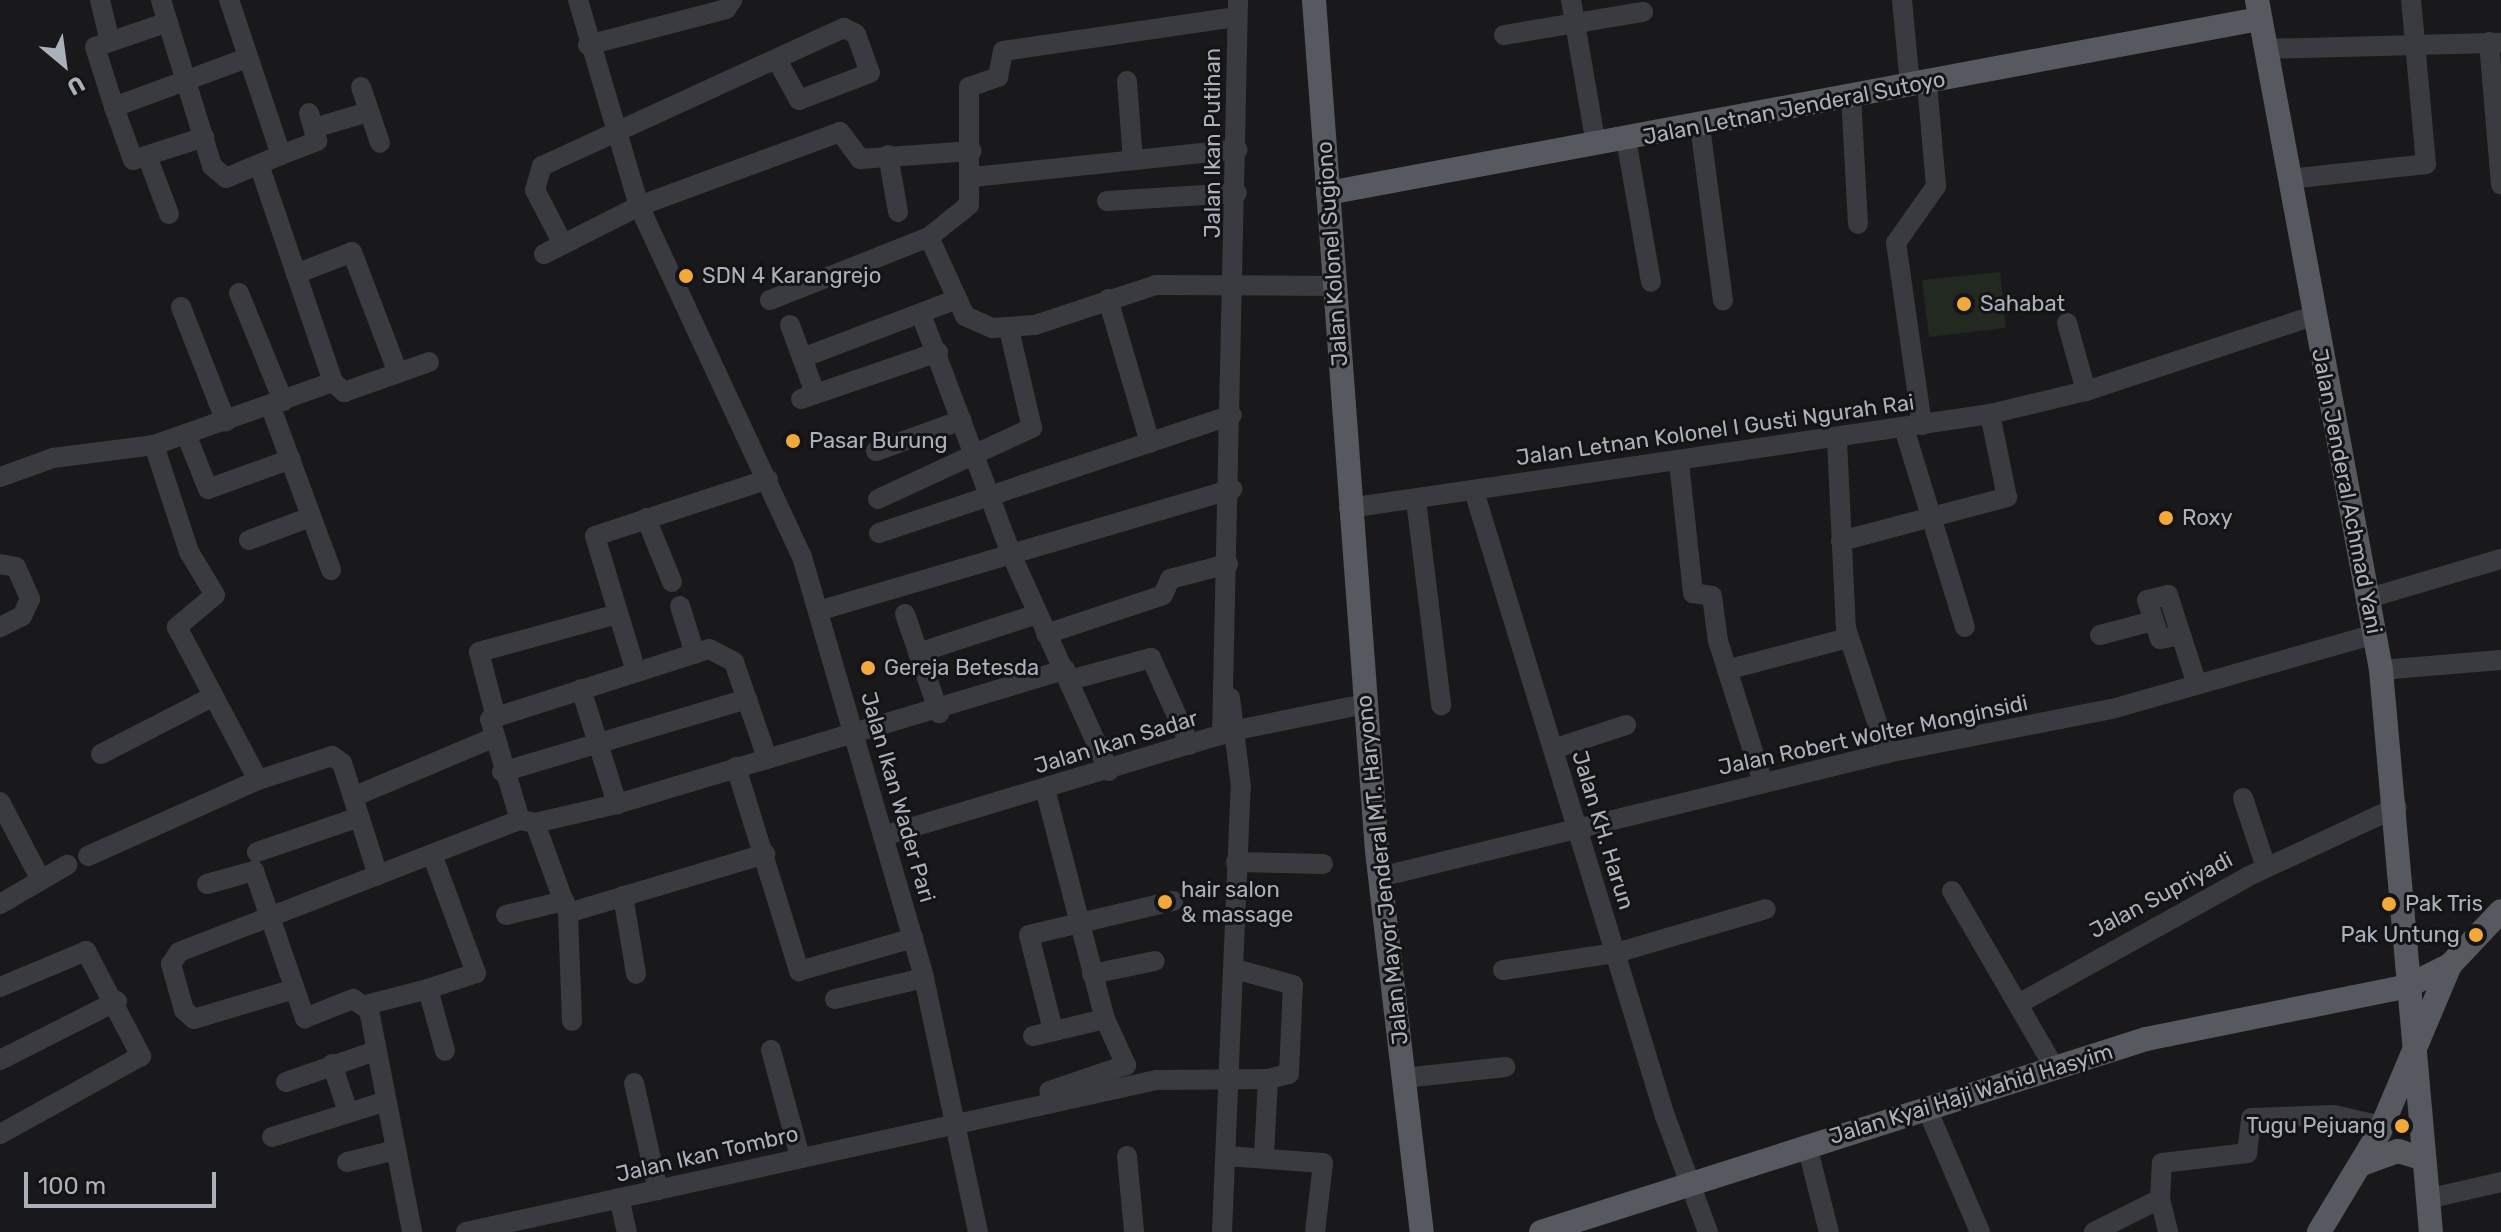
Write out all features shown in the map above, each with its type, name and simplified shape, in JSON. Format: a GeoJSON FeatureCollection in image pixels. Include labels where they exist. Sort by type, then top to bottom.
{"type":"FeatureCollection","features":[{"type":"Feature","properties":{"kind":"main road","name":"Jalan Kolonel Sugiono"},"geometry":{"type":"LineString","coordinates":[[1314,0],[1349,508]]}},
{"type":"Feature","properties":{"kind":"main road","name":"Jalan Letnan Jenderal Sutoyo"},"geometry":{"type":"LineString","coordinates":[[1328,193],[1919,84],[2258,9]]}},
{"type":"Feature","properties":{"kind":"main road","name":"Jalan Jenderal Achmad Yani"},"geometry":{"type":"LineString","coordinates":[[2258,9],[2381,670],[2397,807],[2408,986],[2431,1232]]}},
{"type":"Feature","properties":{"kind":"main road","name":"Jalan Mayor Jenderal MT. Haryono"},"geometry":{"type":"LineString","coordinates":[[1349,508],[1380,877],[1422,1232]]}},
{"type":"Feature","properties":{"kind":"main road"},"geometry":{"type":"LineString","coordinates":[[2319,1232],[2382,1126],[2414,1044],[2450,965],[2501,911]]}},
{"type":"Feature","properties":{"kind":"main road","name":"Jalan Kyai Haji Wahid Hasyim"},"geometry":{"type":"LineString","coordinates":[[1542,1232],[1691,1180],[2146,1039],[2408,986],[2450,965]]}},
{"type":"Feature","properties":{"kind":"main road"},"geometry":{"type":"LineString","coordinates":[[2362,1164],[2398,1151],[2424,1159]]}},
{"type":"Feature","properties":{"kind":"street"},"geometry":{"type":"LineString","coordinates":[[100,0],[110,42]]}},
{"type":"Feature","properties":{"kind":"street"},"geometry":{"type":"LineString","coordinates":[[161,0],[218,176],[260,167],[281,155],[315,143],[311,120],[368,112]]}},
{"type":"Feature","properties":{"kind":"street"},"geometry":{"type":"LineString","coordinates":[[229,0],[281,155]]}},
{"type":"Feature","properties":{"kind":"street","name":"Jalan Ikan Wader Pari"},"geometry":{"type":"LineString","coordinates":[[578,0],[613,130],[639,206],[768,479],[818,611],[924,978],[959,1124],[978,1232]]}},
{"type":"Feature","properties":{"kind":"street"},"geometry":{"type":"LineString","coordinates":[[588,45],[726,9],[732,0]]}},
{"type":"Feature","properties":{"kind":"street"},"geometry":{"type":"LineString","coordinates":[[1571,0],[1596,144]]}},
{"type":"Feature","properties":{"kind":"street"},"geometry":{"type":"LineString","coordinates":[[1902,0],[1936,186],[1896,243],[1913,426],[1934,520],[1965,627]]}},
{"type":"Feature","properties":{"kind":"street"},"geometry":{"type":"LineString","coordinates":[[2289,179],[2426,164],[2411,0]]}},
{"type":"Feature","properties":{"kind":"street"},"geometry":{"type":"LineString","coordinates":[[770,300],[929,237],[969,205],[973,177],[969,87],[1000,76],[1003,51],[1238,9]]}},
{"type":"Feature","properties":{"kind":"street","name":"Jalan Ikan Putihan"},"geometry":{"type":"LineString","coordinates":[[1222,1232],[1226,1078],[1235,969],[1236,862],[1230,733],[1228,564],[1236,287],[1238,9]]}},
{"type":"Feature","properties":{"kind":"street"},"geometry":{"type":"LineString","coordinates":[[1504,35],[1643,12]]}},
{"type":"Feature","properties":{"kind":"street"},"geometry":{"type":"LineString","coordinates":[[168,22],[95,47],[130,157],[147,156],[204,137]]}},
{"type":"Feature","properties":{"kind":"street"},"geometry":{"type":"LineString","coordinates":[[777,60],[799,100],[870,73],[850,27],[613,130],[535,176],[553,249],[639,206],[840,132],[856,158],[972,151]]}},
{"type":"Feature","properties":{"kind":"street"},"geometry":{"type":"LineString","coordinates":[[2264,49],[2416,42],[2495,43],[2501,184]]}},
{"type":"Feature","properties":{"kind":"street"},"geometry":{"type":"LineString","coordinates":[[114,107],[247,58]]}},
{"type":"Feature","properties":{"kind":"street"},"geometry":{"type":"LineString","coordinates":[[1127,81],[1133,160]]}},
{"type":"Feature","properties":{"kind":"street"},"geometry":{"type":"LineString","coordinates":[[361,87],[380,143]]}},
{"type":"Feature","properties":{"kind":"street"},"geometry":{"type":"LineString","coordinates":[[1851,95],[1858,224]]}},
{"type":"Feature","properties":{"kind":"street"},"geometry":{"type":"LineString","coordinates":[[1700,126],[1723,300]]}},
{"type":"Feature","properties":{"kind":"street"},"geometry":{"type":"LineString","coordinates":[[1626,139],[1651,282]]}},
{"type":"Feature","properties":{"kind":"street"},"geometry":{"type":"LineString","coordinates":[[973,177],[1238,149]]}},
{"type":"Feature","properties":{"kind":"street"},"geometry":{"type":"LineString","coordinates":[[888,155],[898,212]]}},
{"type":"Feature","properties":{"kind":"street"},"geometry":{"type":"LineString","coordinates":[[147,156],[169,214]]}},
{"type":"Feature","properties":{"kind":"street"},"geometry":{"type":"LineString","coordinates":[[260,167],[333,382],[344,392],[429,362]]}},
{"type":"Feature","properties":{"kind":"street"},"geometry":{"type":"LineString","coordinates":[[1107,201],[1237,193]]}},
{"type":"Feature","properties":{"kind":"street"},"geometry":{"type":"LineString","coordinates":[[929,237],[955,300],[978,324],[1009,329],[1156,285],[1335,286]]}},
{"type":"Feature","properties":{"kind":"street"},"geometry":{"type":"LineString","coordinates":[[296,274],[352,252],[398,373]]}},
{"type":"Feature","properties":{"kind":"street"},"geometry":{"type":"LineString","coordinates":[[239,293],[277,403],[291,459],[331,570]]}},
{"type":"Feature","properties":{"kind":"street"},"geometry":{"type":"LineString","coordinates":[[1108,299],[1150,443]]}},
{"type":"Feature","properties":{"kind":"street"},"geometry":{"type":"LineString","coordinates":[[802,358],[955,300]]}},
{"type":"Feature","properties":{"kind":"street"},"geometry":{"type":"LineString","coordinates":[[181,307],[226,422]]}},
{"type":"Feature","properties":{"kind":"street"},"geometry":{"type":"LineString","coordinates":[[921,314],[938,352],[1011,554],[1109,771]]}},
{"type":"Feature","properties":{"kind":"street","name":"Jalan Letnan Kolonel I Gusti Ngurah Rai"},"geometry":{"type":"LineString","coordinates":[[1349,508],[1837,440],[1990,414],[2086,391],[2313,316]]}},
{"type":"Feature","properties":{"kind":"street"},"geometry":{"type":"LineString","coordinates":[[2067,323],[2086,391]]}},
{"type":"Feature","properties":{"kind":"street"},"geometry":{"type":"LineString","coordinates":[[790,325],[802,358],[808,396],[938,352]]}},
{"type":"Feature","properties":{"kind":"street"},"geometry":{"type":"LineString","coordinates":[[878,499],[975,457],[1035,424],[1009,329]]}},
{"type":"Feature","properties":{"kind":"street"},"geometry":{"type":"LineString","coordinates":[[0,477],[53,458],[154,445],[333,382]]}},
{"type":"Feature","properties":{"kind":"street"},"geometry":{"type":"LineString","coordinates":[[1841,541],[1934,520],[2007,497],[1990,414]]}},
{"type":"Feature","properties":{"kind":"street"},"geometry":{"type":"LineString","coordinates":[[879,533],[1232,415]]}},
{"type":"Feature","properties":{"kind":"street"},"geometry":{"type":"LineString","coordinates":[[876,451],[962,420]]}},
{"type":"Feature","properties":{"kind":"street"},"geometry":{"type":"LineString","coordinates":[[186,434],[208,489],[291,459]]}},
{"type":"Feature","properties":{"kind":"street"},"geometry":{"type":"LineString","coordinates":[[1837,440],[1848,638],[1887,753]]}},
{"type":"Feature","properties":{"kind":"street"},"geometry":{"type":"LineString","coordinates":[[154,445],[189,552],[215,595],[177,627],[258,780]]}},
{"type":"Feature","properties":{"kind":"street"},"geometry":{"type":"LineString","coordinates":[[1679,462],[1693,593],[1712,596],[1763,783]]}},
{"type":"Feature","properties":{"kind":"street"},"geometry":{"type":"LineString","coordinates":[[636,672],[593,541],[646,518],[768,479]]}},
{"type":"Feature","properties":{"kind":"street"},"geometry":{"type":"LineString","coordinates":[[818,611],[1232,489]]}},
{"type":"Feature","properties":{"kind":"street","name":"Jalan KH. Harun"},"geometry":{"type":"LineString","coordinates":[[1474,491],[1616,953],[1708,1232]]}},
{"type":"Feature","properties":{"kind":"street"},"geometry":{"type":"LineString","coordinates":[[1416,500],[1441,705]]}},
{"type":"Feature","properties":{"kind":"street"},"geometry":{"type":"LineString","coordinates":[[249,540],[311,517]]}},
{"type":"Feature","properties":{"kind":"street"},"geometry":{"type":"LineString","coordinates":[[646,518],[672,582]]}},
{"type":"Feature","properties":{"kind":"street"},"geometry":{"type":"LineString","coordinates":[[2369,598],[2501,559]]}},
{"type":"Feature","properties":{"kind":"street"},"geometry":{"type":"LineString","coordinates":[[0,564],[16,567],[30,599],[22,616],[0,627]]}},
{"type":"Feature","properties":{"kind":"street"},"geometry":{"type":"LineString","coordinates":[[1046,634],[1163,595],[1170,579],[1228,564]]}},
{"type":"Feature","properties":{"kind":"street"},"geometry":{"type":"LineString","coordinates":[[2181,635],[2160,639],[2147,600],[2168,595],[2196,681]]}},
{"type":"Feature","properties":{"kind":"street"},"geometry":{"type":"LineString","coordinates":[[680,606],[695,654]]}},
{"type":"Feature","properties":{"kind":"street"},"geometry":{"type":"LineString","coordinates":[[496,717],[479,652],[617,614]]}},
{"type":"Feature","properties":{"kind":"street"},"geometry":{"type":"LineString","coordinates":[[905,614],[939,713]]}},
{"type":"Feature","properties":{"kind":"street"},"geometry":{"type":"LineString","coordinates":[[918,653],[1037,614]]}},
{"type":"Feature","properties":{"kind":"street"},"geometry":{"type":"LineString","coordinates":[[2100,635],[2153,621]]}},
{"type":"Feature","properties":{"kind":"street","name":"Jalan Robert Wolter Monginsidi"},"geometry":{"type":"LineString","coordinates":[[1380,877],[1887,753],[2112,709],[2196,681],[2375,634]]}},
{"type":"Feature","properties":{"kind":"street"},"geometry":{"type":"LineString","coordinates":[[1730,669],[1848,638]]}},
{"type":"Feature","properties":{"kind":"street"},"geometry":{"type":"LineString","coordinates":[[572,1021],[566,907],[502,772],[486,724],[496,717],[581,689],[719,649],[731,657],[766,755]]}},
{"type":"Feature","properties":{"kind":"street"},"geometry":{"type":"LineString","coordinates":[[291,990],[198,1019],[184,1010],[174,955],[378,875],[528,822],[617,804],[766,755],[939,713],[1068,675],[1151,658],[1190,745]]}},
{"type":"Feature","properties":{"kind":"street"},"geometry":{"type":"LineString","coordinates":[[2381,670],[2501,660]]}},
{"type":"Feature","properties":{"kind":"street"},"geometry":{"type":"LineString","coordinates":[[581,689],[617,804]]}},
{"type":"Feature","properties":{"kind":"street"},"geometry":{"type":"LineString","coordinates":[[101,754],[212,697]]}},
{"type":"Feature","properties":{"kind":"street"},"geometry":{"type":"LineString","coordinates":[[502,772],[747,699]]}},
{"type":"Feature","properties":{"kind":"street","name":"Jalan Ikan Sadar"},"geometry":{"type":"LineString","coordinates":[[883,836],[1230,733],[1365,704]]}},
{"type":"Feature","properties":{"kind":"street"},"geometry":{"type":"LineString","coordinates":[[1553,749],[1626,725]]}},
{"type":"Feature","properties":{"kind":"street"},"geometry":{"type":"LineString","coordinates":[[353,797],[490,739]]}},
{"type":"Feature","properties":{"kind":"street"},"geometry":{"type":"LineString","coordinates":[[88,856],[258,780],[337,756],[378,875]]}},
{"type":"Feature","properties":{"kind":"street"},"geometry":{"type":"LineString","coordinates":[[736,767],[799,971],[913,938]]}},
{"type":"Feature","properties":{"kind":"street"},"geometry":{"type":"LineString","coordinates":[[1038,1094],[1124,1070],[1092,974],[1045,789]]}},
{"type":"Feature","properties":{"kind":"street"},"geometry":{"type":"LineString","coordinates":[[2243,798],[2266,867]]}},
{"type":"Feature","properties":{"kind":"street"},"geometry":{"type":"LineString","coordinates":[[0,802],[41,880]]}},
{"type":"Feature","properties":{"kind":"street","name":"Jalan Supriyadi"},"geometry":{"type":"LineString","coordinates":[[2020,1003],[2266,867],[2397,807]]}},
{"type":"Feature","properties":{"kind":"street"},"geometry":{"type":"LineString","coordinates":[[257,852],[359,817]]}},
{"type":"Feature","properties":{"kind":"street"},"geometry":{"type":"LineString","coordinates":[[506,915],[623,896],[765,854]]}},
{"type":"Feature","properties":{"kind":"street"},"geometry":{"type":"LineString","coordinates":[[207,884],[251,869],[291,990],[305,1018],[353,999],[366,1005],[476,977],[433,857]]}},
{"type":"Feature","properties":{"kind":"street"},"geometry":{"type":"LineString","coordinates":[[1236,862],[1323,864]]}},
{"type":"Feature","properties":{"kind":"street"},"geometry":{"type":"LineString","coordinates":[[0,904],[67,865]]}},
{"type":"Feature","properties":{"kind":"street"},"geometry":{"type":"LineString","coordinates":[[1952,891],[2020,1003],[2055,1069]]}},
{"type":"Feature","properties":{"kind":"street"},"geometry":{"type":"LineString","coordinates":[[623,896],[636,974]]}},
{"type":"Feature","properties":{"kind":"street"},"geometry":{"type":"LineString","coordinates":[[1105,1019],[1043,1033],[1029,935],[1078,918],[1173,901]]}},
{"type":"Feature","properties":{"kind":"street"},"geometry":{"type":"LineString","coordinates":[[1503,970],[1616,953],[1766,909]]}},
{"type":"Feature","properties":{"kind":"street"},"geometry":{"type":"LineString","coordinates":[[0,987],[86,951],[117,1001],[141,1056],[0,1134]]}},
{"type":"Feature","properties":{"kind":"street"},"geometry":{"type":"LineString","coordinates":[[1092,974],[1155,961]]}},
{"type":"Feature","properties":{"kind":"street"},"geometry":{"type":"LineString","coordinates":[[1235,969],[1293,985],[1289,1074],[1268,1079],[1264,1155]]}},
{"type":"Feature","properties":{"kind":"street"},"geometry":{"type":"LineString","coordinates":[[835,999],[924,978]]}},
{"type":"Feature","properties":{"kind":"street"},"geometry":{"type":"LineString","coordinates":[[428,989],[445,1051]]}},
{"type":"Feature","properties":{"kind":"street"},"geometry":{"type":"LineString","coordinates":[[0,1060],[117,1001]]}},
{"type":"Feature","properties":{"kind":"street"},"geometry":{"type":"LineString","coordinates":[[366,1005],[412,1232]]}},
{"type":"Feature","properties":{"kind":"street"},"geometry":{"type":"LineString","coordinates":[[771,1050],[800,1157]]}},
{"type":"Feature","properties":{"kind":"street"},"geometry":{"type":"LineString","coordinates":[[286,1082],[375,1051]]}},
{"type":"Feature","properties":{"kind":"street"},"geometry":{"type":"LineString","coordinates":[[332,1064],[348,1112]]}},
{"type":"Feature","properties":{"kind":"street"},"geometry":{"type":"LineString","coordinates":[[1404,1078],[1505,1067]]}},
{"type":"Feature","properties":{"kind":"street","name":"Jalan Ikan Tombro"},"geometry":{"type":"LineString","coordinates":[[466,1232],[800,1157],[1169,1080],[1268,1079]]}},
{"type":"Feature","properties":{"kind":"street"},"geometry":{"type":"LineString","coordinates":[[634,1083],[658,1190]]}},
{"type":"Feature","properties":{"kind":"street"},"geometry":{"type":"LineString","coordinates":[[272,1137],[386,1101]]}},
{"type":"Feature","properties":{"kind":"street"},"geometry":{"type":"LineString","coordinates":[[1927,1109],[1980,1232]]}},
{"type":"Feature","properties":{"kind":"street"},"geometry":{"type":"LineString","coordinates":[[2168,1232],[2160,1199],[2162,1163],[2247,1153],[2251,1118],[2334,1115],[2382,1126]]}},
{"type":"Feature","properties":{"kind":"street"},"geometry":{"type":"LineString","coordinates":[[1807,1146],[1829,1232]]}},
{"type":"Feature","properties":{"kind":"street"},"geometry":{"type":"LineString","coordinates":[[347,1162],[396,1150]]}},
{"type":"Feature","properties":{"kind":"street"},"geometry":{"type":"LineString","coordinates":[[1226,1156],[1264,1155],[1325,1165],[1315,1232]]}},
{"type":"Feature","properties":{"kind":"street"},"geometry":{"type":"LineString","coordinates":[[1127,1156],[1134,1232]]}},
{"type":"Feature","properties":{"kind":"street"},"geometry":{"type":"LineString","coordinates":[[2427,1199],[2501,1182]]}},
{"type":"Feature","properties":{"kind":"street"},"geometry":{"type":"LineString","coordinates":[[619,1198],[627,1232]]}},
{"type":"Feature","properties":{"kind":"street"},"geometry":{"type":"LineString","coordinates":[[2094,1232],[2160,1199]]}},
{"type":"Feature","properties":{"kind":"shaded area","name":"Sahabat"},"geometry":{"type":"Polygon","coordinates":[[[2000,272],[2006,328],[1929,337],[1922,280],[2000,272]]]}},
{"type":"Feature","properties":{"kind":"place","name":"SDN 4 Karangrejo"},"geometry":{"type":"Point","coordinates":[686,276]}},
{"type":"Feature","properties":{"kind":"place","name":"Sahabat"},"geometry":{"type":"Point","coordinates":[1964,304]}},
{"type":"Feature","properties":{"kind":"place","name":"Pasar Burung"},"geometry":{"type":"Point","coordinates":[793,441]}},
{"type":"Feature","properties":{"kind":"place","name":"Roxy"},"geometry":{"type":"Point","coordinates":[2166,518]}},
{"type":"Feature","properties":{"kind":"place","name":"Gereja Betesda"},"geometry":{"type":"Point","coordinates":[868,668]}},
{"type":"Feature","properties":{"kind":"place","name":"hair salon & massage"},"geometry":{"type":"Point","coordinates":[1165,902]}},
{"type":"Feature","properties":{"kind":"place","name":"Pak Tris"},"geometry":{"type":"Point","coordinates":[2389,904]}},
{"type":"Feature","properties":{"kind":"place","name":"Pak Untung"},"geometry":{"type":"Point","coordinates":[2476,935]}},
{"type":"Feature","properties":{"kind":"place","name":"Tugu Pejuang"},"geometry":{"type":"Point","coordinates":[2402,1126]}}]}
